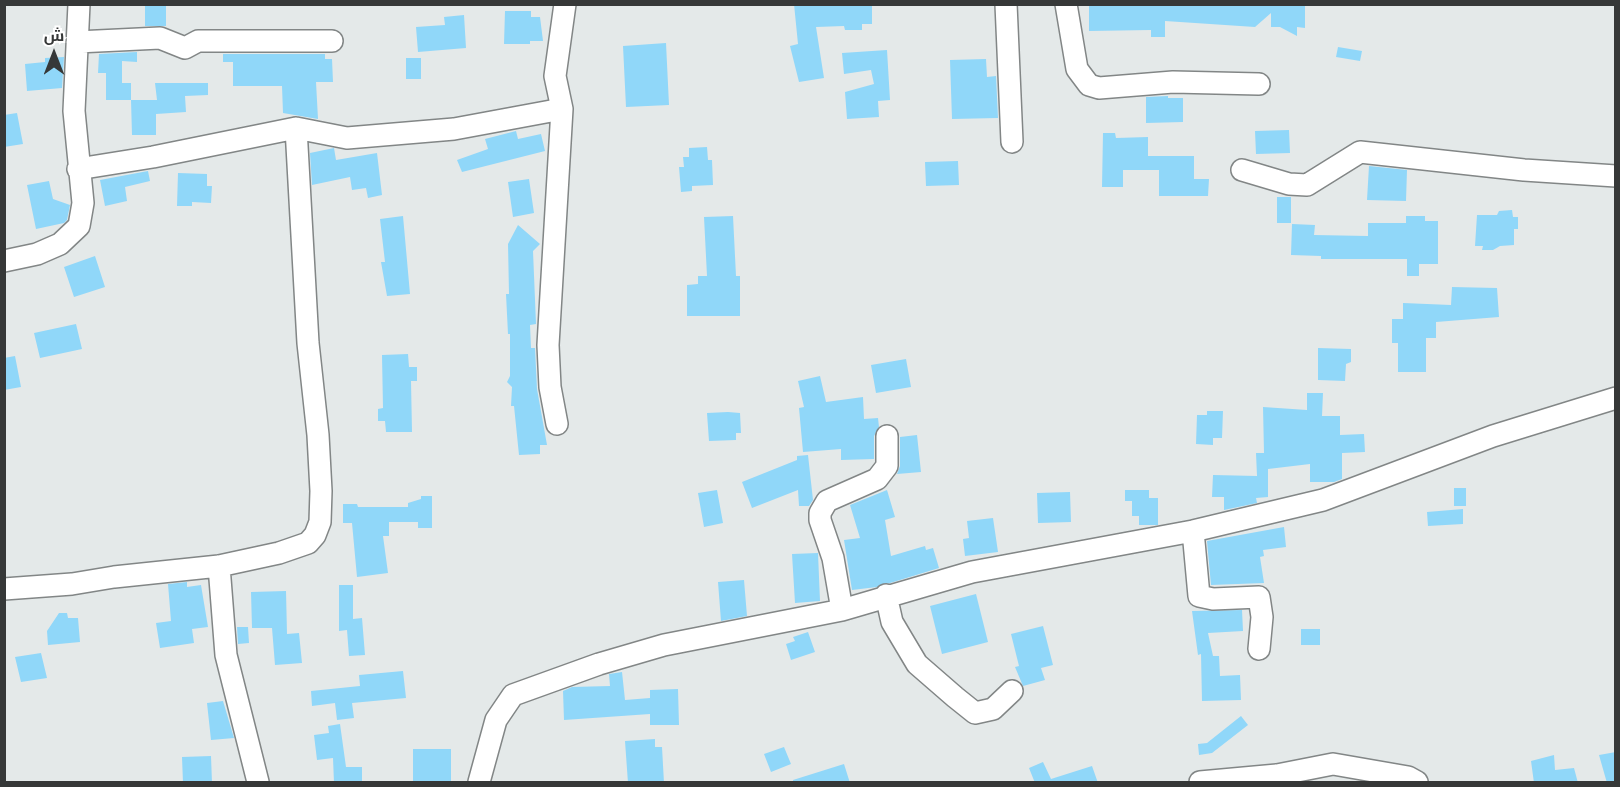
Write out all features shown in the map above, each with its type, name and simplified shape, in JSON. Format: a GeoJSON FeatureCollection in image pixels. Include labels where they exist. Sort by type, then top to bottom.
{"type":"FeatureCollection","features":[{"type":"Feature","properties":{"kind":"street"},"geometry":{"type":"LineString","coordinates":[[4,261],[38,254],[60,244],[79,226],[82,203],[74,111],[79,4]]}},
{"type":"Feature","properties":{"kind":"street"},"geometry":{"type":"LineString","coordinates":[[557,424],[550,387],[548,345],[562,109],[555,76],[565,4]]}},
{"type":"Feature","properties":{"kind":"street"},"geometry":{"type":"LineString","coordinates":[[1006,4],[1012,142]]}},
{"type":"Feature","properties":{"kind":"street"},"geometry":{"type":"LineString","coordinates":[[1065,4],[1077,69],[1089,85],[1099,88],[1173,82],[1260,84]]}},
{"type":"Feature","properties":{"kind":"street"},"geometry":{"type":"LineString","coordinates":[[77,42],[160,38],[185,48],[198,41],[332,42]]}},
{"type":"Feature","properties":{"kind":"street"},"geometry":{"type":"LineString","coordinates":[[78,169],[153,158],[296,128],[347,138],[454,129],[562,109]]}},
{"type":"Feature","properties":{"kind":"street"},"geometry":{"type":"LineString","coordinates":[[4,589],[72,584],[114,577],[219,566],[279,553],[308,543],[315,535],[320,522],[318,435],[308,343],[296,128]]}},
{"type":"Feature","properties":{"kind":"street"},"geometry":{"type":"LineString","coordinates":[[1242,170],[1289,184],[1307,185],[1360,152],[1524,170],[1616,176]]}},
{"type":"Feature","properties":{"kind":"street"},"geometry":{"type":"LineString","coordinates":[[479,783],[496,720],[513,695],[598,664],[664,645],[842,610],[886,595],[972,572],[1193,531],[1323,500],[1493,436],[1616,398]]}},
{"type":"Feature","properties":{"kind":"street"},"geometry":{"type":"LineString","coordinates":[[842,610],[833,558],[820,520],[820,513],[828,501],[877,479],[887,466],[887,436]]}},
{"type":"Feature","properties":{"kind":"street"},"geometry":{"type":"LineString","coordinates":[[1193,531],[1199,596],[1213,599],[1240,596],[1259,597],[1262,617],[1259,649]]}},
{"type":"Feature","properties":{"kind":"street"},"geometry":{"type":"LineString","coordinates":[[219,566],[226,655],[258,783]]}},
{"type":"Feature","properties":{"kind":"street"},"geometry":{"type":"LineString","coordinates":[[886,595],[892,622],[917,664],[975,713],[993,709],[1011,691]]}},
{"type":"Feature","properties":{"kind":"street"},"geometry":{"type":"LineString","coordinates":[[1200,783],[1277,775],[1334,764],[1408,777],[1417,783]]}},
{"type":"Feature","properties":{"kind":"building"},"geometry":{"type":"Polygon","coordinates":[[[145,4],[166,4],[166,26],[145,26],[145,4]]]}},
{"type":"Feature","properties":{"kind":"building"},"geometry":{"type":"Polygon","coordinates":[[[794,4],[872,4],[872,24],[862,24],[862,30],[845,30],[844,26],[816,27],[824,78],[799,82],[790,46],[798,44],[794,4]]]}},
{"type":"Feature","properties":{"kind":"building"},"geometry":{"type":"Polygon","coordinates":[[[1089,4],[1305,4],[1305,28],[1297,27],[1297,36],[1280,27],[1271,27],[1271,13],[1255,27],[1165,21],[1165,37],[1151,37],[1151,30],[1089,31],[1089,4]]]}},
{"type":"Feature","properties":{"kind":"building"},"geometry":{"type":"Polygon","coordinates":[[[505,11],[531,11],[531,17],[540,17],[543,41],[530,41],[530,44],[504,44],[505,11]]]}},
{"type":"Feature","properties":{"kind":"building"},"geometry":{"type":"Polygon","coordinates":[[[464,15],[466,48],[418,52],[416,27],[445,25],[444,17],[464,15]]]}},
{"type":"Feature","properties":{"kind":"building"},"geometry":{"type":"Polygon","coordinates":[[[666,43],[669,105],[626,107],[623,46],[666,43]]]}},
{"type":"Feature","properties":{"kind":"building"},"geometry":{"type":"Polygon","coordinates":[[[1338,47],[1362,51],[1360,61],[1336,57],[1338,47]]]}},
{"type":"Feature","properties":{"kind":"building"},"geometry":{"type":"Polygon","coordinates":[[[887,50],[890,100],[878,101],[879,117],[847,119],[845,92],[874,84],[871,70],[844,74],[842,53],[887,50]]]}},
{"type":"Feature","properties":{"kind":"building"},"geometry":{"type":"Polygon","coordinates":[[[137,52],[137,62],[122,61],[122,83],[131,83],[131,100],[106,100],[106,73],[98,73],[99,54],[137,52]]]}},
{"type":"Feature","properties":{"kind":"building"},"geometry":{"type":"Polygon","coordinates":[[[223,54],[325,54],[325,59],[332,59],[333,82],[316,82],[318,119],[283,113],[282,86],[233,86],[233,62],[223,62],[223,54]]]}},
{"type":"Feature","properties":{"kind":"building"},"geometry":{"type":"Polygon","coordinates":[[[64,57],[62,88],[27,91],[25,64],[45,62],[45,58],[64,57]]]}},
{"type":"Feature","properties":{"kind":"building"},"geometry":{"type":"Polygon","coordinates":[[[406,58],[421,58],[421,79],[406,79],[406,58]]]}},
{"type":"Feature","properties":{"kind":"building"},"geometry":{"type":"Polygon","coordinates":[[[986,59],[987,77],[996,76],[998,118],[952,119],[950,60],[986,59]]]}},
{"type":"Feature","properties":{"kind":"building"},"geometry":{"type":"Polygon","coordinates":[[[155,83],[208,83],[208,95],[185,96],[186,112],[156,114],[156,135],[132,135],[131,100],[157,100],[155,83]]]}},
{"type":"Feature","properties":{"kind":"building"},"geometry":{"type":"Polygon","coordinates":[[[1168,96],[1168,98],[1183,98],[1183,122],[1146,123],[1146,97],[1168,96]]]}},
{"type":"Feature","properties":{"kind":"building"},"geometry":{"type":"Polygon","coordinates":[[[17,113],[23,144],[4,147],[4,115],[17,113]]]}},
{"type":"Feature","properties":{"kind":"building"},"geometry":{"type":"Polygon","coordinates":[[[1289,130],[1290,153],[1256,154],[1255,131],[1289,130]]]}},
{"type":"Feature","properties":{"kind":"building"},"geometry":{"type":"Polygon","coordinates":[[[516,131],[518,139],[541,134],[545,151],[462,172],[457,160],[488,149],[485,139],[516,131]]]}},
{"type":"Feature","properties":{"kind":"building"},"geometry":{"type":"Polygon","coordinates":[[[1103,133],[1115,133],[1116,138],[1148,137],[1148,156],[1194,156],[1194,179],[1209,179],[1208,196],[1159,196],[1159,170],[1123,170],[1123,187],[1102,187],[1103,133]]]}},
{"type":"Feature","properties":{"kind":"building"},"geometry":{"type":"Polygon","coordinates":[[[707,147],[708,160],[712,160],[713,185],[692,186],[692,191],[681,192],[679,167],[684,167],[683,157],[689,157],[689,148],[707,147]]]}},
{"type":"Feature","properties":{"kind":"building"},"geometry":{"type":"Polygon","coordinates":[[[334,148],[336,160],[377,153],[382,195],[368,198],[366,188],[352,190],[350,177],[312,185],[310,153],[334,148]]]}},
{"type":"Feature","properties":{"kind":"building"},"geometry":{"type":"Polygon","coordinates":[[[958,161],[959,185],[926,186],[925,162],[958,161]]]}},
{"type":"Feature","properties":{"kind":"building"},"geometry":{"type":"Polygon","coordinates":[[[1369,166],[1407,170],[1406,201],[1367,200],[1369,166]]]}},
{"type":"Feature","properties":{"kind":"building"},"geometry":{"type":"Polygon","coordinates":[[[148,171],[150,181],[125,187],[127,201],[105,206],[100,180],[148,171]]]}},
{"type":"Feature","properties":{"kind":"building"},"geometry":{"type":"Polygon","coordinates":[[[178,173],[207,174],[207,186],[212,186],[211,203],[192,202],[192,206],[177,206],[178,173]]]}},
{"type":"Feature","properties":{"kind":"building"},"geometry":{"type":"Polygon","coordinates":[[[529,179],[534,213],[513,217],[508,182],[529,179]]]}},
{"type":"Feature","properties":{"kind":"building"},"geometry":{"type":"Polygon","coordinates":[[[49,181],[53,199],[70,205],[67,220],[64,223],[36,229],[27,185],[49,181]]]}},
{"type":"Feature","properties":{"kind":"building"},"geometry":{"type":"Polygon","coordinates":[[[1277,197],[1291,197],[1291,223],[1277,223],[1277,197]]]}},
{"type":"Feature","properties":{"kind":"building"},"geometry":{"type":"Polygon","coordinates":[[[1512,210],[1513,217],[1518,217],[1518,229],[1514,229],[1514,245],[1500,246],[1493,250],[1482,250],[1483,246],[1475,246],[1477,215],[1497,215],[1499,211],[1512,210]]]}},
{"type":"Feature","properties":{"kind":"building"},"geometry":{"type":"Polygon","coordinates":[[[403,216],[410,294],[387,296],[381,262],[385,262],[380,219],[403,216]]]}},
{"type":"Feature","properties":{"kind":"building"},"geometry":{"type":"Polygon","coordinates":[[[733,216],[736,276],[740,276],[740,316],[687,316],[687,285],[698,284],[698,276],[707,276],[704,217],[733,216]]]}},
{"type":"Feature","properties":{"kind":"building"},"geometry":{"type":"Polygon","coordinates":[[[1406,216],[1425,216],[1425,221],[1438,221],[1438,264],[1419,264],[1419,276],[1407,276],[1407,259],[1321,259],[1321,256],[1291,255],[1292,224],[1315,225],[1314,235],[1368,236],[1368,223],[1406,223],[1406,216]]]}},
{"type":"Feature","properties":{"kind":"building"},"geometry":{"type":"Polygon","coordinates":[[[518,225],[540,244],[533,251],[536,324],[530,325],[531,348],[535,348],[537,389],[547,445],[540,445],[540,454],[519,455],[514,406],[511,406],[512,387],[507,382],[510,376],[510,334],[508,334],[506,294],[509,294],[508,244],[518,225]]]}},
{"type":"Feature","properties":{"kind":"building"},"geometry":{"type":"Polygon","coordinates":[[[95,256],[105,287],[74,297],[64,267],[95,256]]]}},
{"type":"Feature","properties":{"kind":"building"},"geometry":{"type":"Polygon","coordinates":[[[1452,287],[1497,288],[1499,317],[1436,322],[1436,338],[1426,338],[1426,372],[1398,372],[1398,343],[1392,343],[1392,319],[1403,319],[1403,303],[1451,305],[1452,287]]]}},
{"type":"Feature","properties":{"kind":"building"},"geometry":{"type":"Polygon","coordinates":[[[76,324],[82,349],[40,358],[34,333],[76,324]]]}},
{"type":"Feature","properties":{"kind":"building"},"geometry":{"type":"Polygon","coordinates":[[[1318,348],[1351,349],[1351,362],[1346,364],[1345,381],[1318,380],[1318,348]]]}},
{"type":"Feature","properties":{"kind":"building"},"geometry":{"type":"Polygon","coordinates":[[[408,354],[409,367],[417,367],[417,381],[411,381],[412,432],[386,432],[385,421],[378,421],[378,409],[383,408],[382,355],[408,354]]]}},
{"type":"Feature","properties":{"kind":"building"},"geometry":{"type":"Polygon","coordinates":[[[15,356],[21,387],[4,390],[4,358],[15,356]]]}},
{"type":"Feature","properties":{"kind":"building"},"geometry":{"type":"Polygon","coordinates":[[[906,359],[911,387],[876,393],[871,365],[906,359]]]}},
{"type":"Feature","properties":{"kind":"building"},"geometry":{"type":"Polygon","coordinates":[[[820,376],[826,402],[863,397],[864,419],[878,418],[879,427],[874,436],[874,459],[841,460],[841,449],[803,452],[799,408],[804,407],[798,381],[820,376]]]}},
{"type":"Feature","properties":{"kind":"building"},"geometry":{"type":"Polygon","coordinates":[[[1307,393],[1323,393],[1322,416],[1340,416],[1340,435],[1364,434],[1365,452],[1342,453],[1342,479],[1334,482],[1310,482],[1310,464],[1268,469],[1268,497],[1256,498],[1257,503],[1224,510],[1224,497],[1212,497],[1213,475],[1257,476],[1256,453],[1264,453],[1263,407],[1307,410],[1307,393]]]}},
{"type":"Feature","properties":{"kind":"building"},"geometry":{"type":"Polygon","coordinates":[[[1207,411],[1223,411],[1222,438],[1213,438],[1213,445],[1196,444],[1197,415],[1207,415],[1207,411]]]}},
{"type":"Feature","properties":{"kind":"building"},"geometry":{"type":"Polygon","coordinates":[[[707,413],[740,413],[741,433],[736,433],[736,440],[709,441],[707,413]]]}},
{"type":"Feature","properties":{"kind":"building"},"geometry":{"type":"Polygon","coordinates":[[[917,435],[921,472],[897,474],[900,466],[900,437],[917,435]]]}},
{"type":"Feature","properties":{"kind":"building"},"geometry":{"type":"Polygon","coordinates":[[[808,455],[813,500],[809,506],[799,506],[798,490],[752,508],[742,482],[797,460],[797,456],[808,455]]]}},
{"type":"Feature","properties":{"kind":"building"},"geometry":{"type":"Polygon","coordinates":[[[1454,488],[1466,488],[1466,506],[1454,506],[1454,488]]]}},
{"type":"Feature","properties":{"kind":"building"},"geometry":{"type":"Polygon","coordinates":[[[717,490],[723,523],[704,527],[698,493],[717,490]]]}},
{"type":"Feature","properties":{"kind":"building"},"geometry":{"type":"Polygon","coordinates":[[[887,490],[895,517],[885,520],[891,556],[925,546],[926,550],[933,548],[939,568],[877,587],[852,590],[844,540],[860,538],[850,505],[887,490]]]}},
{"type":"Feature","properties":{"kind":"building"},"geometry":{"type":"Polygon","coordinates":[[[1125,490],[1149,490],[1149,498],[1158,498],[1158,525],[1139,525],[1139,516],[1132,516],[1132,501],[1125,501],[1125,490]]]}},
{"type":"Feature","properties":{"kind":"building"},"geometry":{"type":"Polygon","coordinates":[[[1070,492],[1071,522],[1038,523],[1037,493],[1070,492]]]}},
{"type":"Feature","properties":{"kind":"building"},"geometry":{"type":"Polygon","coordinates":[[[421,496],[432,496],[432,528],[418,528],[418,522],[389,522],[389,536],[383,536],[388,573],[357,577],[352,523],[343,523],[343,504],[357,504],[358,507],[408,507],[408,503],[421,499],[421,496]]]}},
{"type":"Feature","properties":{"kind":"building"},"geometry":{"type":"Polygon","coordinates":[[[1463,509],[1463,524],[1428,526],[1427,512],[1463,509]]]}},
{"type":"Feature","properties":{"kind":"building"},"geometry":{"type":"Polygon","coordinates":[[[993,518],[998,552],[965,556],[963,539],[969,538],[967,521],[993,518]]]}},
{"type":"Feature","properties":{"kind":"building"},"geometry":{"type":"Polygon","coordinates":[[[1284,527],[1286,547],[1263,550],[1264,556],[1260,557],[1264,583],[1211,585],[1207,541],[1284,527]]]}},
{"type":"Feature","properties":{"kind":"building"},"geometry":{"type":"Polygon","coordinates":[[[818,553],[820,601],[795,603],[792,554],[818,553]]]}},
{"type":"Feature","properties":{"kind":"building"},"geometry":{"type":"Polygon","coordinates":[[[744,580],[747,616],[721,621],[718,582],[744,580]]]}},
{"type":"Feature","properties":{"kind":"building"},"geometry":{"type":"Polygon","coordinates":[[[187,582],[187,587],[201,585],[208,627],[192,629],[194,643],[160,648],[156,623],[171,621],[168,584],[187,582]]]}},
{"type":"Feature","properties":{"kind":"building"},"geometry":{"type":"Polygon","coordinates":[[[339,585],[353,585],[353,619],[362,618],[365,655],[349,656],[347,630],[339,631],[339,585]]]}},
{"type":"Feature","properties":{"kind":"building"},"geometry":{"type":"Polygon","coordinates":[[[286,591],[287,634],[299,633],[302,663],[275,665],[272,628],[252,628],[251,592],[286,591]]]}},
{"type":"Feature","properties":{"kind":"building"},"geometry":{"type":"Polygon","coordinates":[[[976,594],[988,642],[942,654],[930,606],[976,594]]]}},
{"type":"Feature","properties":{"kind":"building"},"geometry":{"type":"Polygon","coordinates":[[[1242,610],[1243,631],[1208,633],[1213,656],[1219,656],[1220,676],[1240,675],[1241,700],[1202,701],[1201,654],[1198,655],[1192,611],[1242,610]]]}},
{"type":"Feature","properties":{"kind":"building"},"geometry":{"type":"Polygon","coordinates":[[[59,613],[67,613],[68,618],[78,618],[80,642],[48,645],[47,631],[59,613]]]}},
{"type":"Feature","properties":{"kind":"building"},"geometry":{"type":"Polygon","coordinates":[[[1043,626],[1053,665],[1041,668],[1045,680],[1023,686],[1015,667],[1019,666],[1011,634],[1043,626]]]}},
{"type":"Feature","properties":{"kind":"building"},"geometry":{"type":"Polygon","coordinates":[[[237,627],[248,627],[249,643],[238,644],[237,627]]]}},
{"type":"Feature","properties":{"kind":"building"},"geometry":{"type":"Polygon","coordinates":[[[1301,629],[1320,629],[1320,645],[1301,645],[1301,629]]]}},
{"type":"Feature","properties":{"kind":"building"},"geometry":{"type":"Polygon","coordinates":[[[808,632],[815,652],[791,660],[786,644],[795,641],[793,637],[808,632]]]}},
{"type":"Feature","properties":{"kind":"building"},"geometry":{"type":"Polygon","coordinates":[[[41,653],[47,678],[21,682],[15,657],[41,653]]]}},
{"type":"Feature","properties":{"kind":"building"},"geometry":{"type":"Polygon","coordinates":[[[403,671],[406,698],[352,703],[354,718],[337,720],[335,703],[312,706],[311,691],[360,686],[359,675],[403,671]]]}},
{"type":"Feature","properties":{"kind":"building"},"geometry":{"type":"Polygon","coordinates":[[[622,672],[625,700],[650,698],[650,690],[678,689],[679,725],[650,725],[650,714],[564,720],[563,691],[572,687],[610,686],[609,674],[622,672]]]}},
{"type":"Feature","properties":{"kind":"building"},"geometry":{"type":"Polygon","coordinates":[[[223,701],[234,738],[211,740],[207,703],[223,701]]]}},
{"type":"Feature","properties":{"kind":"building"},"geometry":{"type":"Polygon","coordinates":[[[1241,716],[1248,725],[1212,753],[1199,755],[1198,744],[1207,743],[1241,716]]]}},
{"type":"Feature","properties":{"kind":"building"},"geometry":{"type":"Polygon","coordinates":[[[340,724],[346,767],[362,767],[362,783],[334,783],[333,758],[317,760],[314,735],[329,733],[328,726],[340,724]]]}},
{"type":"Feature","properties":{"kind":"building"},"geometry":{"type":"Polygon","coordinates":[[[655,739],[655,747],[662,747],[664,783],[628,783],[625,741],[655,739]]]}},
{"type":"Feature","properties":{"kind":"building"},"geometry":{"type":"Polygon","coordinates":[[[784,747],[791,764],[771,772],[764,754],[784,747]]]}},
{"type":"Feature","properties":{"kind":"building"},"geometry":{"type":"Polygon","coordinates":[[[413,749],[451,749],[451,783],[413,783],[413,749]]]}},
{"type":"Feature","properties":{"kind":"building"},"geometry":{"type":"Polygon","coordinates":[[[1616,752],[1616,783],[1607,783],[1599,755],[1616,752]]]}},
{"type":"Feature","properties":{"kind":"building"},"geometry":{"type":"Polygon","coordinates":[[[1554,755],[1555,770],[1574,768],[1578,783],[1534,783],[1531,761],[1554,755]]]}},
{"type":"Feature","properties":{"kind":"building"},"geometry":{"type":"Polygon","coordinates":[[[211,756],[212,783],[183,783],[182,757],[211,756]]]}},
{"type":"Feature","properties":{"kind":"building"},"geometry":{"type":"Polygon","coordinates":[[[1043,762],[1051,779],[1092,766],[1098,783],[1035,783],[1029,768],[1043,762]]]}},
{"type":"Feature","properties":{"kind":"building"},"geometry":{"type":"Polygon","coordinates":[[[844,764],[850,783],[793,783],[793,780],[844,764]]]}}]}
